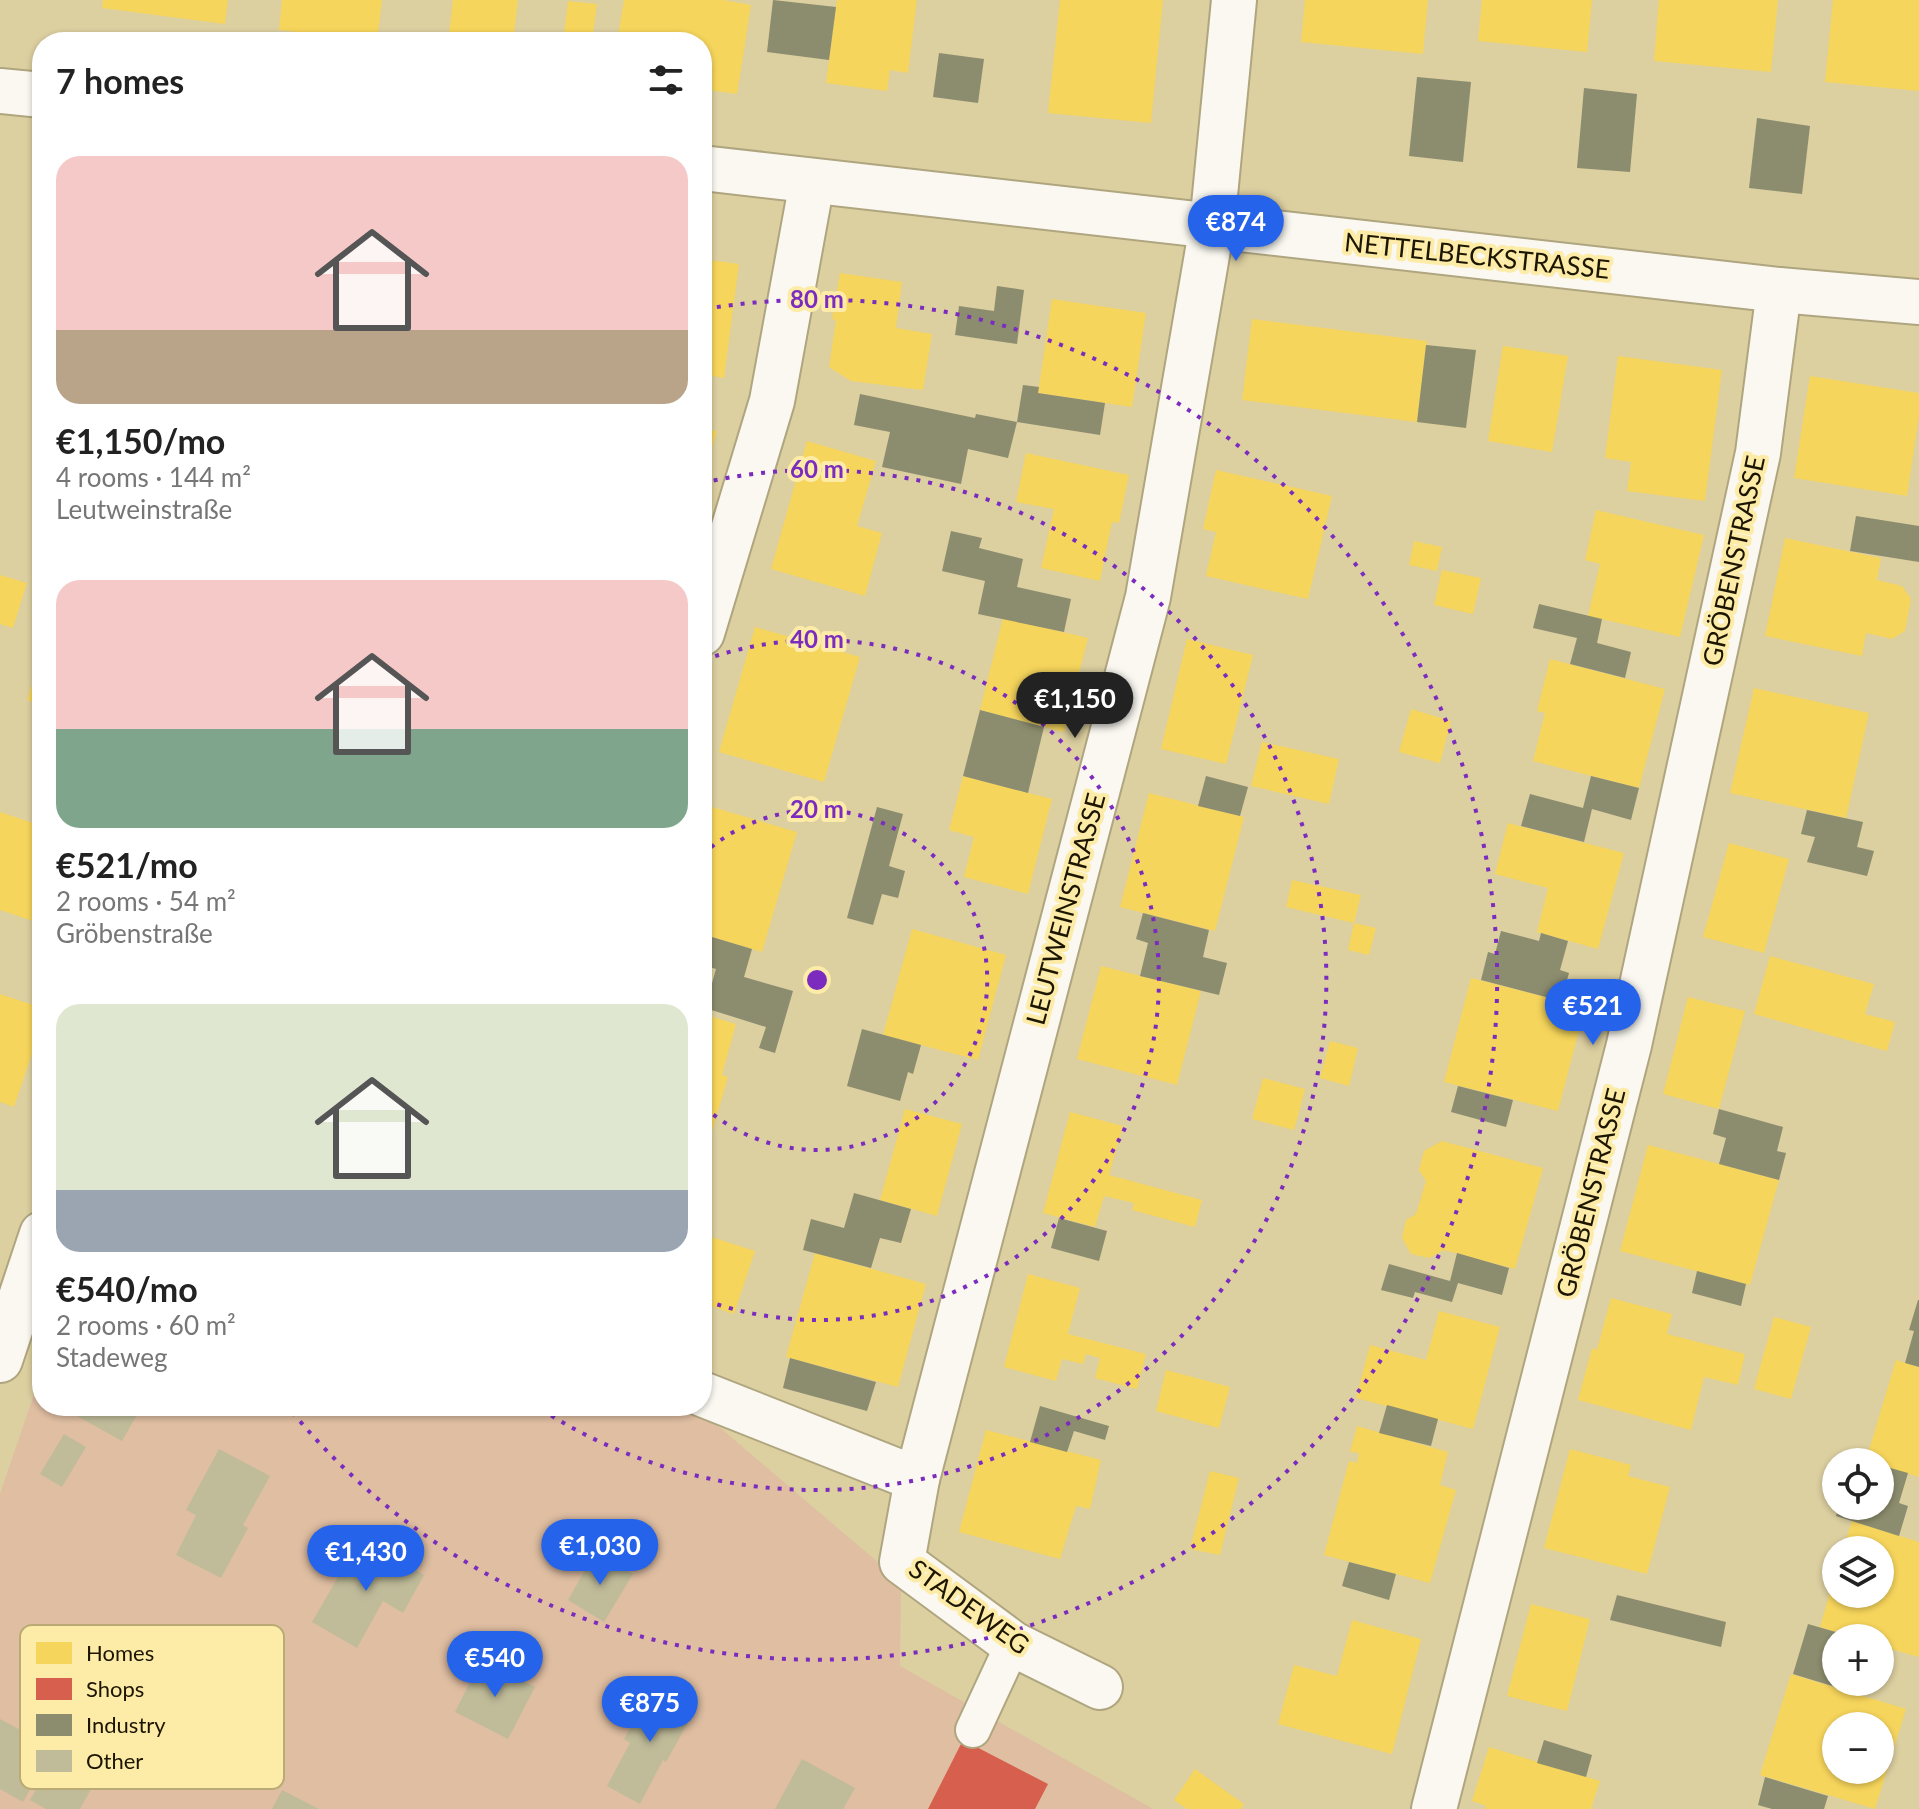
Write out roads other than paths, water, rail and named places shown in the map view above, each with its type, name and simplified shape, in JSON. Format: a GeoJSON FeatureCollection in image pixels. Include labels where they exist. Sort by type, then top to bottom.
{"type":"FeatureCollection","features":[{"type":"Feature","properties":{"kind":"street","name":"LEUTWEINSTRASSE"},"geometry":{"type":"LineString","coordinates":[[917,1479],[1148,597],[1212,226],[1234,0]]}},
{"type":"Feature","properties":{"kind":"street"},"geometry":{"type":"LineString","coordinates":[[0,91],[32,94]]}},
{"type":"Feature","properties":{"kind":"street","name":"NETTELBECKSTRASSE"},"geometry":{"type":"LineString","coordinates":[[712,169],[1779,290],[1919,302]]}},
{"type":"Feature","properties":{"kind":"street"},"geometry":{"type":"LineString","coordinates":[[712,600],[772,401],[812,182]]}},
{"type":"Feature","properties":{"kind":"street","name":"GRÖBENSTRASSE"},"geometry":{"type":"LineString","coordinates":[[1434,1809],[1629,1045],[1758,453],[1779,290]]}},
{"type":"Feature","properties":{"kind":"street"},"geometry":{"type":"LineString","coordinates":[[0,1360],[32,1264]]}},
{"type":"Feature","properties":{"kind":"street"},"geometry":{"type":"LineString","coordinates":[[712,1398],[917,1479]]}},
{"type":"Feature","properties":{"kind":"street","name":"STADEWEG"},"geometry":{"type":"LineString","coordinates":[[917,1479],[902,1562],[1013,1644],[1100,1687]]}},
{"type":"Feature","properties":{"kind":"lane"},"geometry":{"type":"LineString","coordinates":[[973,1730],[1013,1644]]}}]}
